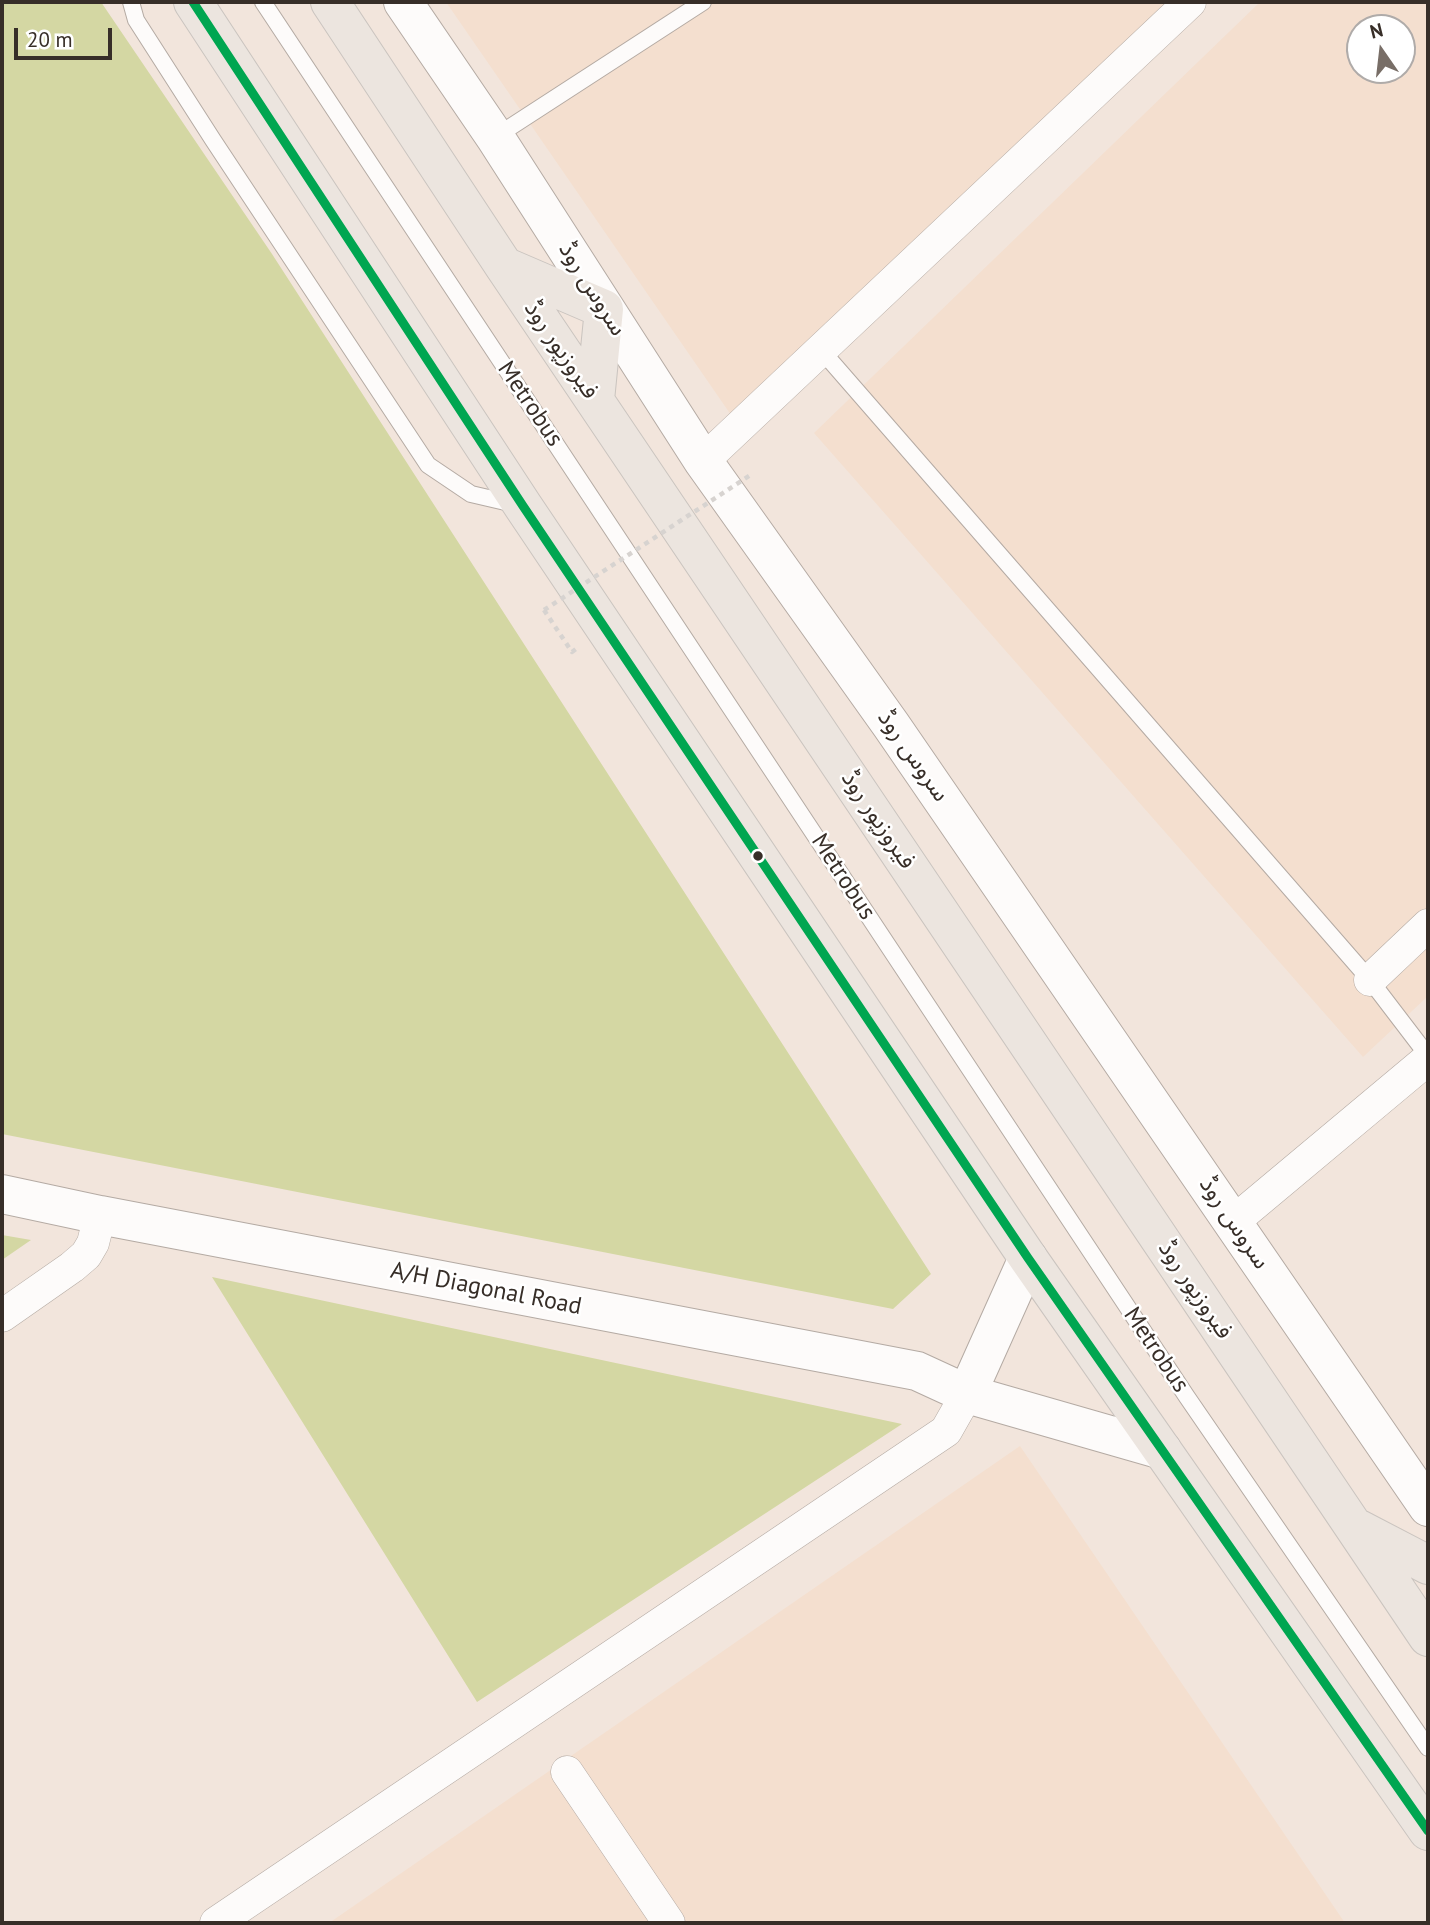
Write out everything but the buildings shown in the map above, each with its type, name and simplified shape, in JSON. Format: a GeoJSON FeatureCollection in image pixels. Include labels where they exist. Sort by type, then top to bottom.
{"type":"FeatureCollection","features":[{"type":"Feature","properties":{"kind":"main road"},"geometry":{"type":"LineString","coordinates":[[193,2],[523,506],[1028,1258],[1428,1831]]}},
{"type":"Feature","properties":{"kind":"main road","name":"فیروزپور روڈ"},"geometry":{"type":"LineString","coordinates":[[330,2],[504,266],[1428,1637]]}},
{"type":"Feature","properties":{"kind":"main road"},"geometry":{"type":"LineString","coordinates":[[504,266],[604,309],[595,400]]}},
{"type":"Feature","properties":{"kind":"main road"},"geometry":{"type":"LineString","coordinates":[[1354,1527],[1428,1565]]}},
{"type":"Feature","properties":{"kind":"street","name":"سروس روڈ"},"geometry":{"type":"LineString","coordinates":[[403,2],[495,137],[703,461],[891,725],[1428,1507]]}},
{"type":"Feature","properties":{"kind":"street"},"geometry":{"type":"LineString","coordinates":[[703,461],[1190,2]]}},
{"type":"Feature","properties":{"kind":"street"},"geometry":{"type":"LineString","coordinates":[[1370,980],[1428,925]]}},
{"type":"Feature","properties":{"kind":"street"},"geometry":{"type":"LineString","coordinates":[[1233,1222],[1428,1057]]}},
{"type":"Feature","properties":{"kind":"street","name":"A/H Diagonal Road"},"geometry":{"type":"LineString","coordinates":[[2,1194],[917,1371],[967,1394],[1162,1450]]}},
{"type":"Feature","properties":{"kind":"street"},"geometry":{"type":"LineString","coordinates":[[2,1316],[86,1255],[93,1243],[100,1215]]}},
{"type":"Feature","properties":{"kind":"street"},"geometry":{"type":"LineString","coordinates":[[216,1923],[946,1431],[967,1394],[1028,1258]]}},
{"type":"Feature","properties":{"kind":"street"},"geometry":{"type":"LineString","coordinates":[[567,1772],[669,1923]]}},
{"type":"Feature","properties":{"kind":"lane"},"geometry":{"type":"LineString","coordinates":[[131,2],[136,20],[428,465],[471,494],[523,506]]}},
{"type":"Feature","properties":{"kind":"lane","name":"Metrobus"},"geometry":{"type":"LineString","coordinates":[[263,2],[1180,1386],[1428,1748]]}},
{"type":"Feature","properties":{"kind":"lane"},"geometry":{"type":"LineString","coordinates":[[495,137],[703,2]]}},
{"type":"Feature","properties":{"kind":"lane"},"geometry":{"type":"LineString","coordinates":[[821,351],[1370,980],[1428,1057]]}},
{"type":"Feature","properties":{"kind":"path"},"geometry":{"type":"LineString","coordinates":[[572,652],[544,610],[752,474]]}},
{"type":"Feature","properties":{"kind":"shaded area"},"geometry":{"type":"Polygon","coordinates":[[[446,2],[1168,2],[740,428],[446,2]]]}},
{"type":"Feature","properties":{"kind":"shaded area"},"geometry":{"type":"Polygon","coordinates":[[[1260,2],[1428,2],[1428,996],[1363,1057],[814,433],[1260,2]]]}},
{"type":"Feature","properties":{"kind":"shaded area"},"geometry":{"type":"Polygon","coordinates":[[[1020,1446],[1345,1923],[329,1923],[1020,1446]]]}},
{"type":"Feature","properties":{"kind":"green space"},"geometry":{"type":"Polygon","coordinates":[[[2,2],[101,2],[272,254],[931,1274],[893,1309],[2,1134],[2,2]]]}},
{"type":"Feature","properties":{"kind":"green space"},"geometry":{"type":"Polygon","coordinates":[[[2,1235],[31,1240],[2,1260],[2,1235]]]}},
{"type":"Feature","properties":{"kind":"green space"},"geometry":{"type":"Polygon","coordinates":[[[212,1277],[902,1424],[477,1702],[212,1277]]]}},
{"type":"Feature","properties":{"kind":"transit line"},"geometry":{"type":"LineString","coordinates":[[193,2],[523,506],[1028,1258],[1428,1831]]}}]}
